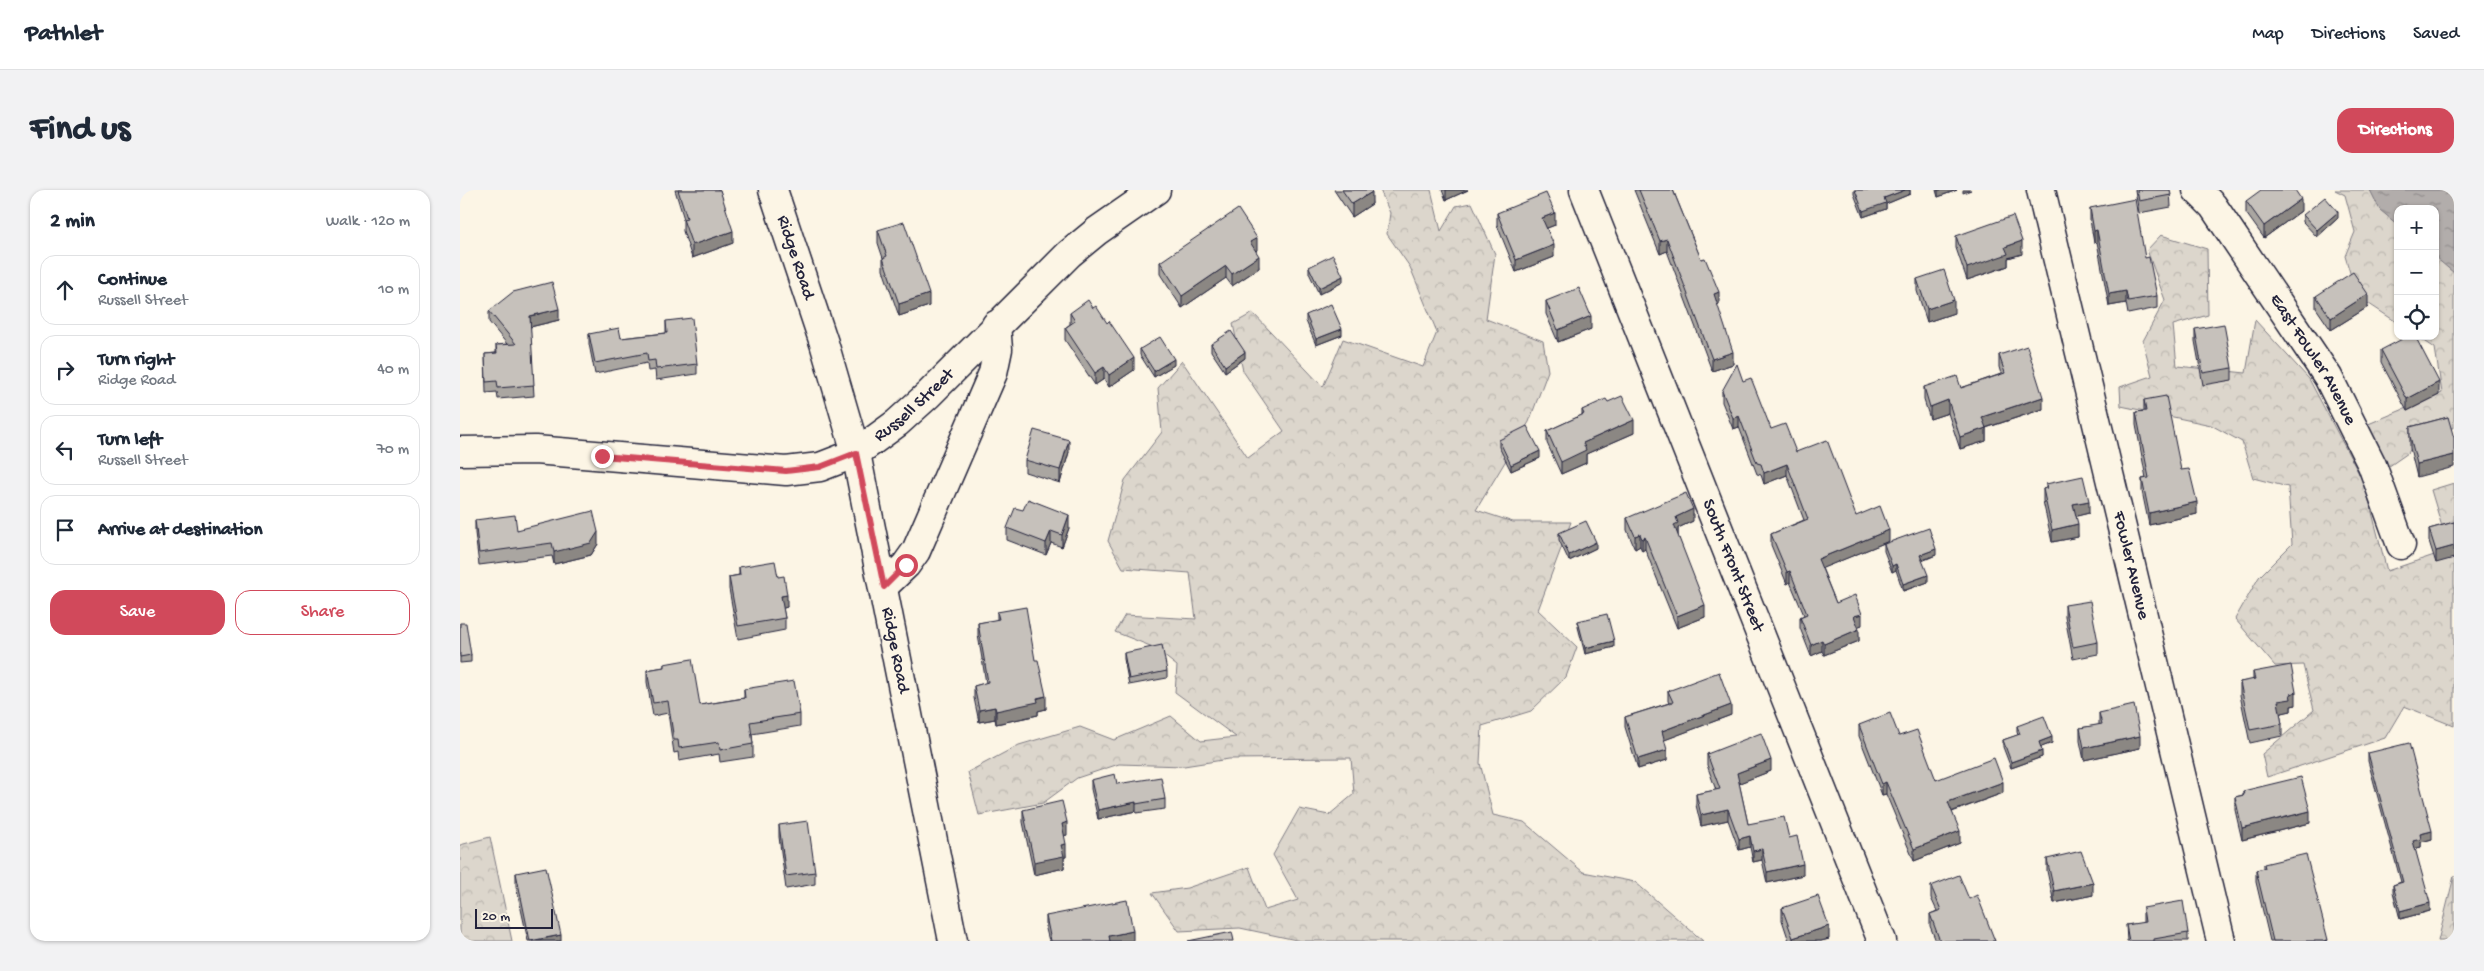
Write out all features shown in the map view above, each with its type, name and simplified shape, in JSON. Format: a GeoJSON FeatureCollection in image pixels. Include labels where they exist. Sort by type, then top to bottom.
{"type":"FeatureCollection","features":[{"type":"Feature","properties":{"kind":"street","name":"Ridge Road"},"geometry":{"type":"LineString","coordinates":[[773,190],[824,343],[856,453],[954,941]]}},
{"type":"Feature","properties":{"kind":"street","name":"Russell Street"},"geometry":{"type":"LineString","coordinates":[[460,451],[535,450],[786,471],[820,467],[856,453],[897,423],[928,395],[1069,254],[1097,231],[1156,190]]}},
{"type":"Feature","properties":{"kind":"street","name":"South Front Street"},"geometry":{"type":"LineString","coordinates":[[1584,190],[1882,941]]}},
{"type":"Feature","properties":{"kind":"street","name":"Fowler Avenue"},"geometry":{"type":"LineString","coordinates":[[2041,190],[2221,941]]}},
{"type":"Feature","properties":{"kind":"street","name":"East Fowler Avenue"},"geometry":{"type":"LineString","coordinates":[[2197,190],[2213,206],[2328,377],[2372,465],[2400,545]]}},
{"type":"Feature","properties":{"kind":"street"},"geometry":{"type":"LineString","coordinates":[[884,587],[906,565],[916,551],[993,373],[998,349],[996,325]]}},
{"type":"Feature","properties":{"kind":"green space"},"geometry":{"type":"Polygon","coordinates":[[[1380,190],[1431,190],[1441,231],[1456,206],[1472,203],[1495,254],[1486,319],[1543,341],[1548,371],[1529,422],[1476,510],[1513,522],[1571,522],[1538,610],[1577,647],[1566,677],[1531,711],[1482,726],[1480,763],[1493,815],[1524,822],[1583,872],[1635,882],[1703,941],[1301,941],[1240,928],[1179,931],[1152,893],[1187,888],[1249,867],[1265,910],[1298,900],[1273,855],[1299,809],[1329,815],[1354,794],[1351,758],[1229,759],[1184,766],[1119,764],[1077,778],[1043,803],[979,815],[968,772],[1019,745],[1080,727],[1114,740],[1171,716],[1201,741],[1236,737],[1175,692],[1177,666],[1153,647],[1115,632],[1125,615],[1196,619],[1190,573],[1123,568],[1108,541],[1125,480],[1162,432],[1158,388],[1182,361],[1248,458],[1284,431],[1243,371],[1233,324],[1253,313],[1323,387],[1343,339],[1423,367],[1437,332],[1410,267],[1387,234],[1390,213],[1380,190]]]}},
{"type":"Feature","properties":{"kind":"green space"},"geometry":{"type":"Polygon","coordinates":[[[2335,190],[2454,190],[2454,428],[2425,426],[2408,453],[2385,469],[2366,425],[2442,393],[2435,348],[2423,340],[2439,340],[2439,205],[2394,205],[2394,320],[2357,296],[2345,256],[2355,232],[2345,195],[2335,190]]]}},
{"type":"Feature","properties":{"kind":"green space"},"geometry":{"type":"Polygon","coordinates":[[[2161,235],[2207,249],[2208,315],[2173,325],[2177,366],[2246,373],[2255,320],[2309,379],[2365,485],[2387,571],[2449,550],[2431,490],[2454,483],[2454,726],[2404,706],[2385,738],[2267,777],[2262,754],[2314,710],[2303,665],[2275,666],[2235,619],[2259,577],[2292,544],[2288,487],[2253,478],[2242,442],[2211,425],[2121,406],[2120,387],[2152,376],[2143,341],[2165,300],[2147,250],[2161,235]]]}},
{"type":"Feature","properties":{"kind":"green space"},"geometry":{"type":"Polygon","coordinates":[[[490,837],[512,941],[460,941],[460,845],[490,837]]]}},
{"type":"Feature","properties":{"kind":"green space"},"geometry":{"type":"Polygon","coordinates":[[[2454,876],[2454,941],[2438,941],[2454,876]]]}},
{"type":"Feature","properties":{"kind":"water"},"geometry":{"type":"Polygon","coordinates":[[[2370,190],[2454,190],[2454,273],[2439,260],[2439,205],[2394,205],[2394,222],[2380,210],[2370,190]]]}},
{"type":"Feature","properties":{"kind":"building"},"geometry":{"type":"Polygon","coordinates":[[[678,190],[720,190],[733,231],[692,245],[683,219],[687,218],[678,190]]]}},
{"type":"Feature","properties":{"kind":"building"},"geometry":{"type":"Polygon","coordinates":[[[1342,190],[1370,190],[1372,192],[1352,204],[1342,190]]]}},
{"type":"Feature","properties":{"kind":"building"},"geometry":{"type":"Polygon","coordinates":[[[1639,190],[1673,190],[1701,259],[1705,258],[1719,292],[1714,294],[1733,352],[1712,359],[1667,239],[1660,241],[1639,190]]]}},
{"type":"Feature","properties":{"kind":"building"},"geometry":{"type":"Polygon","coordinates":[[[1855,190],[1905,190],[1884,198],[1886,203],[1863,211],[1855,190]]]}},
{"type":"Feature","properties":{"kind":"building"},"geometry":{"type":"Polygon","coordinates":[[[2137,190],[2170,190],[2171,195],[2139,201],[2137,190]]]}},
{"type":"Feature","properties":{"kind":"building"},"geometry":{"type":"Polygon","coordinates":[[[2261,190],[2295,190],[2301,199],[2264,226],[2246,201],[2261,190]]]}},
{"type":"Feature","properties":{"kind":"building"},"geometry":{"type":"Polygon","coordinates":[[[1546,193],[1555,213],[1542,218],[1554,245],[1516,260],[1497,213],[1546,193]]]}},
{"type":"Feature","properties":{"kind":"building"},"geometry":{"type":"Polygon","coordinates":[[[2325,197],[2338,212],[2317,230],[2303,215],[2325,197]]]}},
{"type":"Feature","properties":{"kind":"building"},"geometry":{"type":"Polygon","coordinates":[[[2135,199],[2145,258],[2149,257],[2157,296],[2128,301],[2126,291],[2109,294],[2097,230],[2094,231],[2090,208],[2135,199]]]}},
{"type":"Feature","properties":{"kind":"building"},"geometry":{"type":"Polygon","coordinates":[[[1238,209],[1257,238],[1250,242],[1259,256],[1232,274],[1226,266],[1182,296],[1160,262],[1238,209]]]}},
{"type":"Feature","properties":{"kind":"building"},"geometry":{"type":"Polygon","coordinates":[[[2013,216],[2022,241],[2005,247],[2008,254],[1967,268],[1956,236],[2013,216]]]}},
{"type":"Feature","properties":{"kind":"building"},"geometry":{"type":"Polygon","coordinates":[[[904,222],[929,294],[899,304],[883,258],[887,256],[878,230],[904,222]]]}},
{"type":"Feature","properties":{"kind":"building"},"geometry":{"type":"Polygon","coordinates":[[[1333,255],[1343,276],[1319,288],[1309,267],[1333,255]]]}},
{"type":"Feature","properties":{"kind":"building"},"geometry":{"type":"Polygon","coordinates":[[[1944,270],[1954,300],[1927,309],[1917,279],[1944,270]]]}},
{"type":"Feature","properties":{"kind":"building"},"geometry":{"type":"Polygon","coordinates":[[[2353,272],[2368,294],[2331,318],[2316,296],[2353,272]]]}},
{"type":"Feature","properties":{"kind":"building"},"geometry":{"type":"Polygon","coordinates":[[[552,282],[559,309],[530,316],[534,385],[498,388],[497,381],[486,382],[485,354],[497,353],[496,345],[516,344],[489,311],[513,292],[552,282]]]}},
{"type":"Feature","properties":{"kind":"building"},"geometry":{"type":"Polygon","coordinates":[[[1579,288],[1591,316],[1558,330],[1546,301],[1579,288]]]}},
{"type":"Feature","properties":{"kind":"building"},"geometry":{"type":"Polygon","coordinates":[[[1088,300],[1093,308],[1096,306],[1107,323],[1109,321],[1134,358],[1109,375],[1104,367],[1095,373],[1065,328],[1075,321],[1070,313],[1088,300]]]}},
{"type":"Feature","properties":{"kind":"building"},"geometry":{"type":"Polygon","coordinates":[[[1331,304],[1342,329],[1316,339],[1306,315],[1331,304]]]}},
{"type":"Feature","properties":{"kind":"building"},"geometry":{"type":"Polygon","coordinates":[[[692,318],[697,364],[656,369],[655,360],[648,361],[647,353],[595,363],[589,334],[619,328],[621,338],[667,333],[666,321],[692,318]]]}},
{"type":"Feature","properties":{"kind":"building"},"geometry":{"type":"Polygon","coordinates":[[[2224,324],[2232,368],[2203,373],[2195,329],[2224,324]]]}},
{"type":"Feature","properties":{"kind":"building"},"geometry":{"type":"Polygon","coordinates":[[[1231,331],[1245,352],[1225,366],[1211,344],[1231,331]]]}},
{"type":"Feature","properties":{"kind":"building"},"geometry":{"type":"Polygon","coordinates":[[[1160,337],[1174,359],[1154,371],[1140,349],[1160,337]]]}},
{"type":"Feature","properties":{"kind":"building"},"geometry":{"type":"Polygon","coordinates":[[[2400,340],[2417,340],[2439,382],[2407,399],[2381,350],[2400,340]]]}},
{"type":"Feature","properties":{"kind":"building"},"geometry":{"type":"Polygon","coordinates":[[[2027,346],[2043,397],[1982,417],[1986,428],[1960,437],[1948,400],[1930,407],[1924,387],[1957,376],[1961,388],[2005,373],[1999,355],[2027,346]]]}},
{"type":"Feature","properties":{"kind":"building"},"geometry":{"type":"Polygon","coordinates":[[[1737,364],[1743,381],[1751,378],[1771,429],[1785,424],[1796,452],[1827,440],[1856,516],[1880,506],[1889,530],[1818,559],[1836,603],[1855,595],[1862,614],[1854,616],[1859,629],[1824,644],[1822,640],[1811,645],[1800,617],[1807,614],[1790,571],[1787,572],[1771,534],[1808,519],[1787,464],[1764,473],[1761,464],[1757,463],[1739,416],[1733,418],[1722,391],[1737,364]]]}},
{"type":"Feature","properties":{"kind":"building"},"geometry":{"type":"Polygon","coordinates":[[[1622,396],[1634,420],[1583,443],[1586,450],[1561,462],[1547,431],[1584,414],[1582,410],[1606,399],[1608,402],[1622,396]]]}},
{"type":"Feature","properties":{"kind":"building"},"geometry":{"type":"Polygon","coordinates":[[[2166,396],[2181,470],[2189,469],[2197,502],[2149,513],[2142,479],[2149,478],[2136,412],[2146,411],[2144,400],[2166,396]]]}},
{"type":"Feature","properties":{"kind":"building"},"geometry":{"type":"Polygon","coordinates":[[[2448,417],[2454,438],[2454,455],[2417,464],[2410,436],[2410,427],[2448,417]]]}},
{"type":"Feature","properties":{"kind":"building"},"geometry":{"type":"Polygon","coordinates":[[[1527,426],[1540,451],[1511,465],[1499,440],[1527,426]]]}},
{"type":"Feature","properties":{"kind":"building"},"geometry":{"type":"Polygon","coordinates":[[[1034,430],[1069,440],[1060,470],[1025,460],[1034,430]]]}},
{"type":"Feature","properties":{"kind":"building"},"geometry":{"type":"Polygon","coordinates":[[[2083,476],[2089,501],[2073,504],[2078,524],[2052,530],[2043,489],[2047,488],[2046,484],[2083,476]]]}},
{"type":"Feature","properties":{"kind":"building"},"geometry":{"type":"Polygon","coordinates":[[[1686,493],[1693,509],[1676,517],[1678,523],[1674,525],[1705,605],[1677,616],[1645,537],[1642,539],[1640,534],[1635,536],[1627,518],[1686,493]]]}},
{"type":"Feature","properties":{"kind":"building"},"geometry":{"type":"Polygon","coordinates":[[[1028,499],[1069,515],[1062,535],[1051,531],[1046,543],[1007,528],[1015,508],[1023,510],[1028,499]]]}},
{"type":"Feature","properties":{"kind":"building"},"geometry":{"type":"Polygon","coordinates":[[[593,511],[598,532],[591,543],[554,552],[552,543],[479,553],[475,520],[515,515],[517,530],[593,511]]]}},
{"type":"Feature","properties":{"kind":"building"},"geometry":{"type":"Polygon","coordinates":[[[1586,521],[1596,542],[1569,555],[1559,533],[1586,521]]]}},
{"type":"Feature","properties":{"kind":"building"},"geometry":{"type":"Polygon","coordinates":[[[2454,522],[2454,546],[2436,551],[2429,529],[2454,522]]]}},
{"type":"Feature","properties":{"kind":"building"},"geometry":{"type":"Polygon","coordinates":[[[1929,528],[1936,549],[1920,555],[1928,575],[1903,584],[1896,564],[1892,566],[1884,544],[1929,528]]]}},
{"type":"Feature","properties":{"kind":"building"},"geometry":{"type":"Polygon","coordinates":[[[775,561],[778,577],[784,576],[787,595],[781,596],[785,618],[738,626],[729,577],[740,575],[739,567],[775,561]]]}},
{"type":"Feature","properties":{"kind":"building"},"geometry":{"type":"Polygon","coordinates":[[[2090,601],[2098,642],[2073,647],[2065,605],[2090,601]]]}},
{"type":"Feature","properties":{"kind":"building"},"geometry":{"type":"Polygon","coordinates":[[[1026,607],[1035,660],[1038,660],[1046,696],[1037,698],[1038,702],[996,711],[995,707],[979,710],[974,686],[988,682],[978,623],[999,619],[997,612],[1026,607]]]}},
{"type":"Feature","properties":{"kind":"building"},"geometry":{"type":"Polygon","coordinates":[[[1607,614],[1614,641],[1585,648],[1578,621],[1607,614]]]}},
{"type":"Feature","properties":{"kind":"building"},"geometry":{"type":"Polygon","coordinates":[[[460,623],[466,623],[471,655],[460,657],[460,623]]]}},
{"type":"Feature","properties":{"kind":"building"},"geometry":{"type":"Polygon","coordinates":[[[1162,645],[1167,671],[1129,679],[1124,653],[1162,645]]]}},
{"type":"Feature","properties":{"kind":"building"},"geometry":{"type":"Polygon","coordinates":[[[692,659],[700,705],[745,698],[744,689],[794,681],[800,714],[750,722],[753,744],[720,750],[719,742],[679,748],[678,740],[674,740],[668,701],[653,703],[647,670],[664,667],[664,664],[692,659]]]}},
{"type":"Feature","properties":{"kind":"building"},"geometry":{"type":"Polygon","coordinates":[[[2291,665],[2296,692],[2290,694],[2291,699],[2278,701],[2282,724],[2250,730],[2240,682],[2255,679],[2253,672],[2291,665]]]}},
{"type":"Feature","properties":{"kind":"building"},"geometry":{"type":"Polygon","coordinates":[[[1719,672],[1731,705],[1662,731],[1667,750],[1638,759],[1625,717],[1673,702],[1668,691],[1719,672]]]}},
{"type":"Feature","properties":{"kind":"building"},"geometry":{"type":"Polygon","coordinates":[[[2134,705],[2140,736],[2084,748],[2080,728],[2102,724],[2099,713],[2134,705]]]}},
{"type":"Feature","properties":{"kind":"building"},"geometry":{"type":"Polygon","coordinates":[[[1890,713],[1899,736],[1917,730],[1936,780],[1994,758],[2003,782],[1948,802],[1960,831],[1914,849],[1886,782],[1882,784],[1859,725],[1890,713]]]}},
{"type":"Feature","properties":{"kind":"building"},"geometry":{"type":"Polygon","coordinates":[[[2044,716],[2052,737],[2039,742],[2042,751],[2011,762],[2003,740],[2020,734],[2017,726],[2044,716]]]}},
{"type":"Feature","properties":{"kind":"building"},"geometry":{"type":"Polygon","coordinates":[[[1761,733],[1771,760],[1737,773],[1748,824],[1784,817],[1789,838],[1797,836],[1803,864],[1767,872],[1762,849],[1753,851],[1750,836],[1739,839],[1728,809],[1701,815],[1696,794],[1720,789],[1707,754],[1761,733]]]}},
{"type":"Feature","properties":{"kind":"building"},"geometry":{"type":"Polygon","coordinates":[[[2409,743],[2432,831],[2420,834],[2421,839],[2413,841],[2430,903],[2400,911],[2393,885],[2403,882],[2368,753],[2409,743]]]}},
{"type":"Feature","properties":{"kind":"building"},"geometry":{"type":"Polygon","coordinates":[[[1115,774],[1117,784],[1161,777],[1165,799],[1136,804],[1136,802],[1098,810],[1091,780],[1115,774]]]}},
{"type":"Feature","properties":{"kind":"building"},"geometry":{"type":"Polygon","coordinates":[[[2301,777],[2310,811],[2242,828],[2235,797],[2244,795],[2243,791],[2301,777]]]}},
{"type":"Feature","properties":{"kind":"building"},"geometry":{"type":"Polygon","coordinates":[[[1062,801],[1067,822],[1062,824],[1066,844],[1061,845],[1064,856],[1034,862],[1023,810],[1062,801]]]}},
{"type":"Feature","properties":{"kind":"building"},"geometry":{"type":"Polygon","coordinates":[[[808,821],[815,872],[786,876],[779,825],[808,821]]]}},
{"type":"Feature","properties":{"kind":"building"},"geometry":{"type":"Polygon","coordinates":[[[2081,851],[2093,883],[2054,891],[2047,859],[2081,851]]]}},
{"type":"Feature","properties":{"kind":"building"},"geometry":{"type":"Polygon","coordinates":[[[2306,854],[2328,940],[2273,941],[2256,870],[2265,868],[2264,864],[2306,854]]]}},
{"type":"Feature","properties":{"kind":"building"},"geometry":{"type":"Polygon","coordinates":[[[546,867],[561,935],[530,941],[516,873],[546,867]]]}},
{"type":"Feature","properties":{"kind":"building"},"geometry":{"type":"Polygon","coordinates":[[[1959,875],[1969,899],[1977,895],[1995,941],[1940,941],[1930,914],[1941,910],[1931,886],[1959,875]]]}},
{"type":"Feature","properties":{"kind":"building"},"geometry":{"type":"Polygon","coordinates":[[[1818,896],[1829,926],[1793,938],[1782,908],[1818,896]]]}},
{"type":"Feature","properties":{"kind":"building"},"geometry":{"type":"Polygon","coordinates":[[[1127,900],[1133,931],[1109,936],[1110,941],[1051,941],[1046,916],[1127,900]]]}},
{"type":"Feature","properties":{"kind":"building"},"geometry":{"type":"Polygon","coordinates":[[[2183,901],[2188,933],[2154,939],[2154,941],[2129,941],[2126,925],[2145,922],[2143,908],[2183,901]]]}},
{"type":"Feature","properties":{"kind":"building"},"geometry":{"type":"Polygon","coordinates":[[[1232,932],[1234,941],[1188,941],[1232,932]]]}},
{"type":"Feature","properties":{"kind":"route"},"geometry":{"type":"LineString","coordinates":[[602,456],[786,471],[820,467],[856,453],[884,587],[906,565]]}}]}
